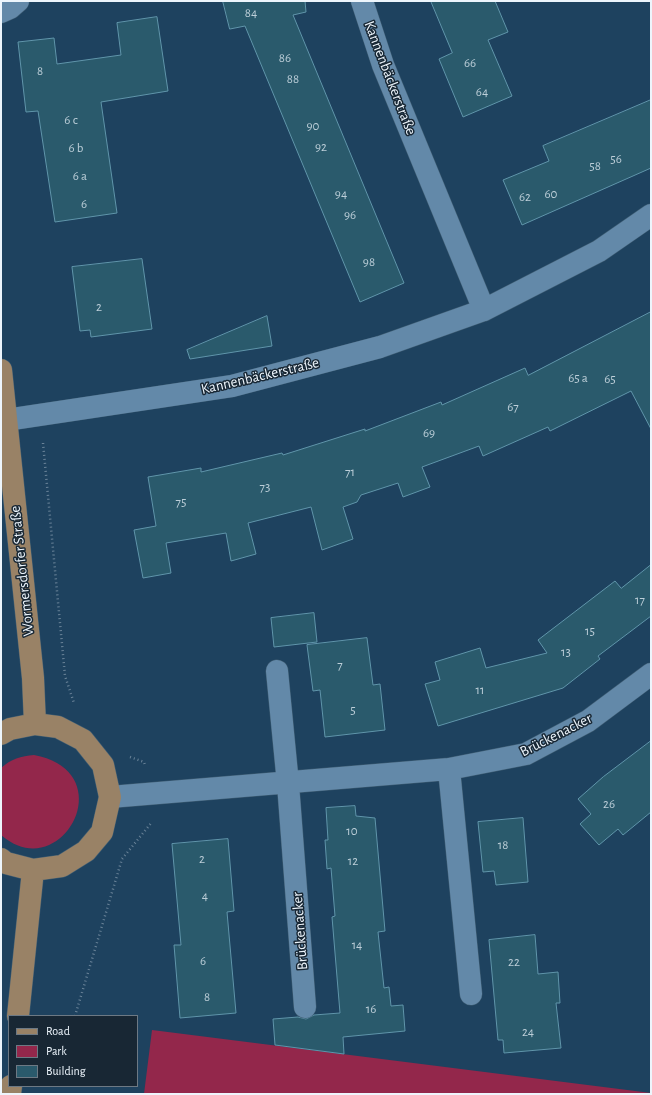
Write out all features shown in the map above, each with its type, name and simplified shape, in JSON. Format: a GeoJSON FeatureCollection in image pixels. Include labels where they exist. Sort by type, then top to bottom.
{"type":"FeatureCollection","features":[{"type":"Feature","properties":{"kind":"main road","name":"Wormersdorfer Straße"},"geometry":{"type":"LineString","coordinates":[[1,370],[33,678],[36,724]]}},
{"type":"Feature","properties":{"kind":"main road"},"geometry":{"type":"LineString","coordinates":[[1,734],[10,729],[36,724],[58,727],[83,740],[103,765],[110,797],[102,832],[86,851],[62,866],[33,870],[6,863],[1,859]]}},
{"type":"Feature","properties":{"kind":"main road"},"geometry":{"type":"LineString","coordinates":[[18,1015],[33,870]]}},
{"type":"Feature","properties":{"kind":"street"},"geometry":{"type":"LineString","coordinates":[[1,12],[10,8],[18,1]]}},
{"type":"Feature","properties":{"kind":"street","name":"Kannenbäckerstraße"},"geometry":{"type":"LineString","coordinates":[[362,1],[383,64],[484,310]]}},
{"type":"Feature","properties":{"kind":"street","name":"Kannenbäckerstraße"},"geometry":{"type":"LineString","coordinates":[[6,420],[232,386],[380,347],[484,310],[599,251],[651,215]]}},
{"type":"Feature","properties":{"kind":"street","name":"Brückenacker"},"geometry":{"type":"LineString","coordinates":[[277,671],[288,784],[305,1007]]}},
{"type":"Feature","properties":{"kind":"street","name":"Brückenacker"},"geometry":{"type":"LineString","coordinates":[[110,797],[288,784],[449,769],[526,754],[588,720],[651,674]]}},
{"type":"Feature","properties":{"kind":"street"},"geometry":{"type":"LineString","coordinates":[[449,769],[471,994]]}},
{"type":"Feature","properties":{"kind":"path"},"geometry":{"type":"LineString","coordinates":[[40,414],[65,676],[76,710]]}},
{"type":"Feature","properties":{"kind":"path"},"geometry":{"type":"LineString","coordinates":[[75,1015],[122,859],[156,817],[153,794],[144,762],[129,756]]}},
{"type":"Feature","properties":{"kind":"green space"},"geometry":{"type":"Polygon","coordinates":[[[34,755],[61,765],[75,782],[79,801],[74,821],[62,837],[44,847],[23,847],[1,835],[1,768],[16,758],[34,755]]]}},
{"type":"Feature","properties":{"kind":"green space"},"geometry":{"type":"Polygon","coordinates":[[[152,1030],[651,1093],[651,1094],[144,1094],[152,1030]]]}},
{"type":"Feature","properties":{"kind":"building"},"geometry":{"type":"Polygon","coordinates":[[[223,1],[305,1],[306,12],[293,15],[404,283],[360,302],[245,26],[230,29],[223,1]]]}},
{"type":"Feature","properties":{"kind":"building"},"geometry":{"type":"Polygon","coordinates":[[[431,1],[495,1],[508,32],[488,40],[512,96],[463,117],[439,59],[452,53],[431,1]]]}},
{"type":"Feature","properties":{"kind":"building"},"geometry":{"type":"Polygon","coordinates":[[[157,17],[168,91],[101,102],[117,213],[55,222],[38,111],[26,112],[18,42],[54,38],[57,64],[121,55],[117,23],[157,17]]]}},
{"type":"Feature","properties":{"kind":"building"},"geometry":{"type":"Polygon","coordinates":[[[651,100],[651,168],[522,225],[503,180],[549,161],[543,146],[651,100]]]}},
{"type":"Feature","properties":{"kind":"building"},"geometry":{"type":"Polygon","coordinates":[[[142,259],[152,329],[91,337],[90,330],[80,331],[72,267],[142,259]]]}},
{"type":"Feature","properties":{"kind":"building"},"geometry":{"type":"Polygon","coordinates":[[[651,312],[651,429],[631,391],[550,431],[548,427],[483,456],[479,446],[422,467],[430,487],[403,497],[398,483],[361,495],[357,502],[343,507],[353,539],[322,550],[311,507],[248,523],[256,554],[231,561],[226,533],[166,543],[171,573],[143,578],[134,530],[156,526],[148,477],[201,468],[201,472],[282,453],[283,455],[365,429],[365,431],[441,402],[442,405],[525,368],[528,375],[651,312]]]}},
{"type":"Feature","properties":{"kind":"building"},"geometry":{"type":"Polygon","coordinates":[[[267,316],[272,346],[190,359],[187,350],[267,316]]]}},
{"type":"Feature","properties":{"kind":"building"},"geometry":{"type":"Polygon","coordinates":[[[651,565],[651,616],[598,656],[600,659],[563,688],[438,726],[425,684],[440,680],[435,662],[480,648],[486,668],[547,653],[538,640],[615,581],[621,588],[651,565]]]}},
{"type":"Feature","properties":{"kind":"building"},"geometry":{"type":"Polygon","coordinates":[[[314,613],[317,642],[274,647],[271,618],[314,613]]]}},
{"type":"Feature","properties":{"kind":"building"},"geometry":{"type":"Polygon","coordinates":[[[367,638],[373,685],[380,684],[385,730],[325,737],[320,690],[313,691],[307,645],[367,638]]]}},
{"type":"Feature","properties":{"kind":"building"},"geometry":{"type":"Polygon","coordinates":[[[651,741],[651,812],[623,835],[618,829],[599,845],[580,824],[591,814],[578,799],[603,777],[651,741]]]}},
{"type":"Feature","properties":{"kind":"building"},"geometry":{"type":"Polygon","coordinates":[[[355,806],[356,816],[375,818],[385,931],[378,932],[384,988],[389,987],[391,1006],[403,1005],[405,1031],[343,1037],[344,1054],[275,1045],[273,1019],[298,1017],[306,1019],[314,1015],[340,1013],[332,917],[335,916],[331,868],[327,869],[325,840],[328,840],[326,808],[355,806]]]}},
{"type":"Feature","properties":{"kind":"building"},"geometry":{"type":"Polygon","coordinates":[[[523,818],[528,882],[496,885],[494,871],[483,872],[478,822],[523,818]]]}},
{"type":"Feature","properties":{"kind":"building"},"geometry":{"type":"Polygon","coordinates":[[[228,839],[234,911],[227,912],[236,1013],[180,1018],[174,945],[181,945],[172,844],[228,839]]]}},
{"type":"Feature","properties":{"kind":"building"},"geometry":{"type":"Polygon","coordinates":[[[535,935],[538,974],[558,972],[560,1003],[556,1003],[561,1048],[504,1053],[503,1040],[498,1040],[489,940],[535,935]]]}}]}
